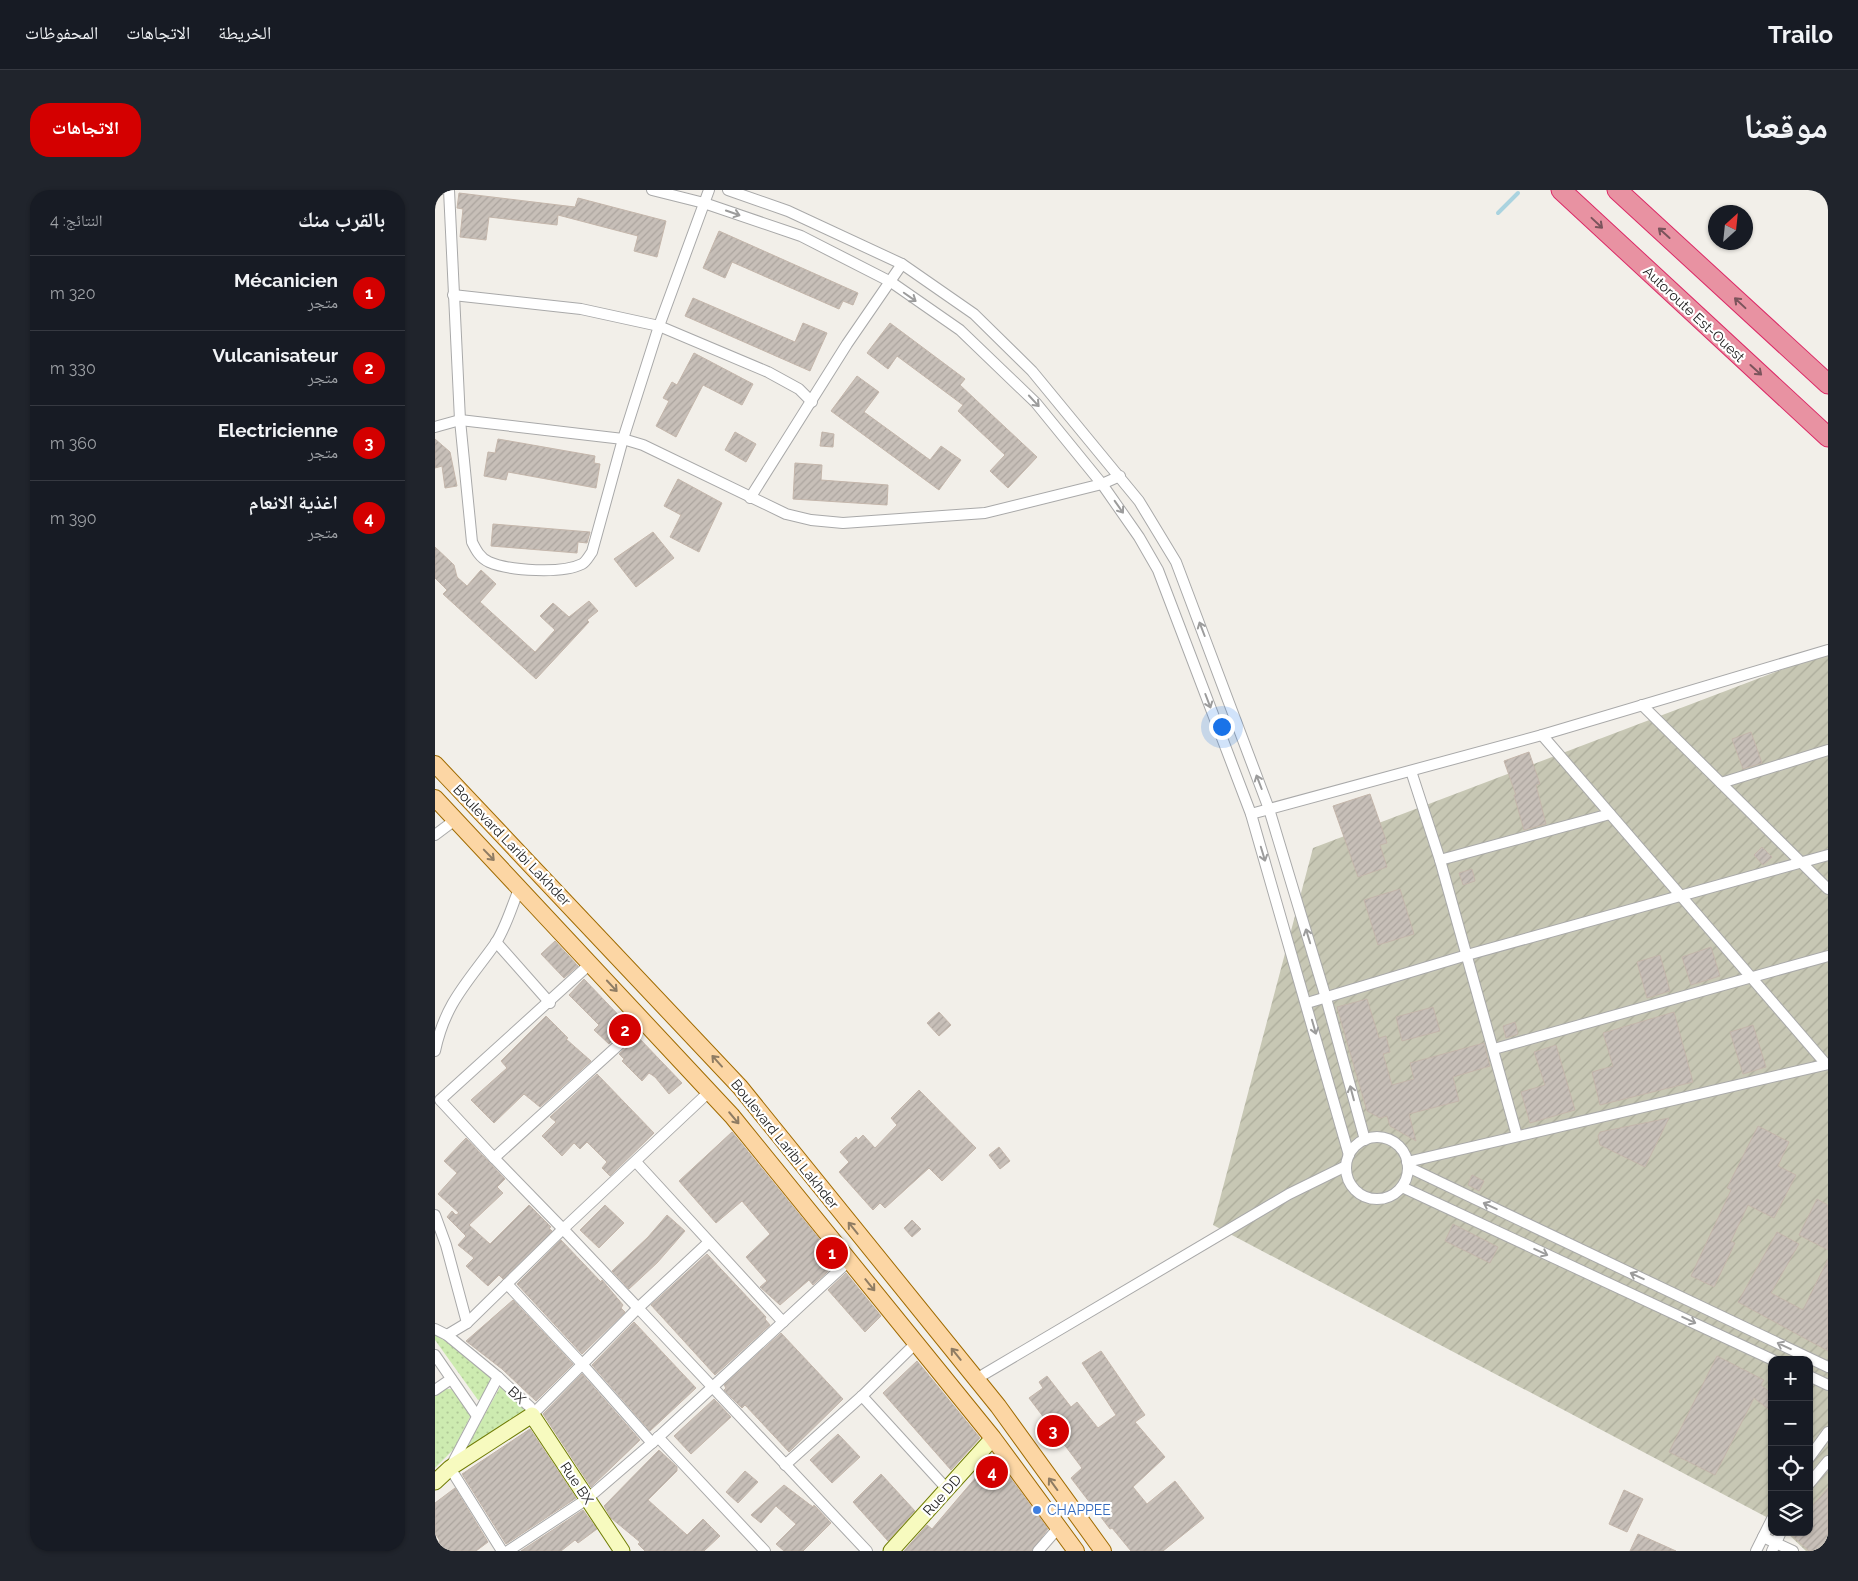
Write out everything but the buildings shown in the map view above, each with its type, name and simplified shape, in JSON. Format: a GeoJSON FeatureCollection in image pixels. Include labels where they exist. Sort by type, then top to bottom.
{"type":"FeatureCollection","features":[{"type":"Feature","properties":{"kind":"highway","name":"Autoroute Est-Ouest"},"geometry":{"type":"LineString","coordinates":[[1561,190],[1828,436]]}},
{"type":"Feature","properties":{"kind":"highway"},"geometry":{"type":"LineString","coordinates":[[1617,190],[1828,384]]}},
{"type":"Feature","properties":{"kind":"main road","name":"Boulevard Laribi Lakhder"},"geometry":{"type":"LineString","coordinates":[[435,764],[740,1087],[976,1379],[1103,1551]]}},
{"type":"Feature","properties":{"kind":"main road","name":"Boulevard Laribi Lakhder"},"geometry":{"type":"LineString","coordinates":[[435,798],[710,1091],[850,1260],[993,1438],[1077,1551]]}},
{"type":"Feature","properties":{"kind":"main road"},"geometry":{"type":"LineString","coordinates":[[993,1438],[1010,1423]]}},
{"type":"Feature","properties":{"kind":"street"},"geometry":{"type":"LineString","coordinates":[[449,190],[460,420],[472,542],[479,556],[489,562],[522,569],[567,568],[584,563],[592,552],[623,439],[659,326],[709,190]]}},
{"type":"Feature","properties":{"kind":"street"},"geometry":{"type":"LineString","coordinates":[[652,190],[704,203],[801,236],[891,282],[960,330],[1005,371],[1036,402],[1102,484],[1139,537],[1158,570],[1251,814],[1307,1003],[1349,1155]]}},
{"type":"Feature","properties":{"kind":"street"},"geometry":{"type":"LineString","coordinates":[[727,190],[788,212],[902,264],[974,314],[1031,371],[1120,476],[1160,532],[1176,562],[1269,809],[1326,998],[1365,1140]]}},
{"type":"Feature","properties":{"kind":"street"},"geometry":{"type":"LineString","coordinates":[[750,498],[847,344],[902,264]]}},
{"type":"Feature","properties":{"kind":"street"},"geometry":{"type":"LineString","coordinates":[[453,295],[581,309],[659,326],[768,372],[799,389],[812,402]]}},
{"type":"Feature","properties":{"kind":"street"},"geometry":{"type":"LineString","coordinates":[[435,427],[460,420],[623,439],[643,446],[786,514],[811,520],[843,523],[985,513],[1102,484],[1120,476]]}},
{"type":"Feature","properties":{"kind":"street"},"geometry":{"type":"LineString","coordinates":[[1251,814],[1542,735],[1828,650]]}},
{"type":"Feature","properties":{"kind":"street"},"geometry":{"type":"LineString","coordinates":[[1643,705],[1828,889]]}},
{"type":"Feature","properties":{"kind":"street"},"geometry":{"type":"LineString","coordinates":[[1408,1164],[1517,1136],[1827,1064],[1542,735]]}},
{"type":"Feature","properties":{"kind":"street"},"geometry":{"type":"LineString","coordinates":[[1721,783],[1828,750]]}},
{"type":"Feature","properties":{"kind":"street"},"geometry":{"type":"LineString","coordinates":[[1411,771],[1440,860],[1517,1136]]}},
{"type":"Feature","properties":{"kind":"street"},"geometry":{"type":"LineString","coordinates":[[1440,860],[1610,814]]}},
{"type":"Feature","properties":{"kind":"street"},"geometry":{"type":"LineString","coordinates":[[435,835],[455,820]]}},
{"type":"Feature","properties":{"kind":"street"},"geometry":{"type":"LineString","coordinates":[[1307,1003],[1467,955],[1682,897],[1828,855]]}},
{"type":"Feature","properties":{"kind":"street"},"geometry":{"type":"LineString","coordinates":[[435,1051],[439,1032],[453,1000],[496,942],[520,887]]}},
{"type":"Feature","properties":{"kind":"street"},"geometry":{"type":"LineString","coordinates":[[496,942],[550,1002]]}},
{"type":"Feature","properties":{"kind":"street"},"geometry":{"type":"LineString","coordinates":[[1493,1048],[1828,956]]}},
{"type":"Feature","properties":{"kind":"street"},"geometry":{"type":"LineString","coordinates":[[591,963],[440,1100],[867,1551]]}},
{"type":"Feature","properties":{"kind":"street"},"geometry":{"type":"LineString","coordinates":[[495,1158],[645,1021]]}},
{"type":"Feature","properties":{"kind":"street"},"geometry":{"type":"LineString","coordinates":[[447,1335],[467,1323],[563,1229],[710,1091]]}},
{"type":"Feature","properties":{"kind":"street"},"geometry":{"type":"LineString","coordinates":[[1408,1164],[1402,1187],[1388,1198],[1379,1199],[1362,1196],[1349,1183],[1346,1166],[1349,1155],[1359,1143],[1374,1138],[1391,1141],[1399,1146],[1408,1164],[1828,1367]]}},
{"type":"Feature","properties":{"kind":"street"},"geometry":{"type":"LineString","coordinates":[[636,1162],[783,1322]]}},
{"type":"Feature","properties":{"kind":"street"},"geometry":{"type":"LineString","coordinates":[[976,1379],[1289,1194],[1346,1166]]}},
{"type":"Feature","properties":{"kind":"street"},"geometry":{"type":"LineString","coordinates":[[1402,1187],[1768,1358]]}},
{"type":"Feature","properties":{"kind":"street"},"geometry":{"type":"LineString","coordinates":[[435,1215],[446,1245],[467,1323]]}},
{"type":"Feature","properties":{"kind":"street"},"geometry":{"type":"LineString","coordinates":[[435,1482],[450,1468],[532,1415],[637,1308],[709,1242]]}},
{"type":"Feature","properties":{"kind":"street"},"geometry":{"type":"LineString","coordinates":[[508,1551],[587,1499],[655,1440],[850,1260]]}},
{"type":"Feature","properties":{"kind":"street"},"geometry":{"type":"LineString","coordinates":[[507,1284],[655,1440],[765,1551]]}},
{"type":"Feature","properties":{"kind":"street","name":"BX"},"geometry":{"type":"LineString","coordinates":[[435,1329],[447,1335],[498,1377],[530,1407],[532,1415]]}},
{"type":"Feature","properties":{"kind":"street"},"geometry":{"type":"LineString","coordinates":[[785,1466],[862,1396],[916,1343]]}},
{"type":"Feature","properties":{"kind":"street"},"geometry":{"type":"LineString","coordinates":[[435,1355],[477,1416]]}},
{"type":"Feature","properties":{"kind":"street"},"geometry":{"type":"LineString","coordinates":[[450,1468],[498,1377]]}},
{"type":"Feature","properties":{"kind":"street"},"geometry":{"type":"LineString","coordinates":[[1813,1378],[1828,1385]]}},
{"type":"Feature","properties":{"kind":"street"},"geometry":{"type":"LineString","coordinates":[[435,1390],[451,1380]]}},
{"type":"Feature","properties":{"kind":"street"},"geometry":{"type":"LineString","coordinates":[[862,1396],[947,1489]]}},
{"type":"Feature","properties":{"kind":"street","name":"Rue BX"},"geometry":{"type":"LineString","coordinates":[[532,1415],[622,1551]]}},
{"type":"Feature","properties":{"kind":"street"},"geometry":{"type":"LineString","coordinates":[[1813,1453],[1828,1432]]}},
{"type":"Feature","properties":{"kind":"street","name":"Rue DD"},"geometry":{"type":"LineString","coordinates":[[891,1551],[993,1438]]}},
{"type":"Feature","properties":{"kind":"street"},"geometry":{"type":"LineString","coordinates":[[1813,1479],[1828,1461]]}},
{"type":"Feature","properties":{"kind":"street"},"geometry":{"type":"LineString","coordinates":[[450,1468],[502,1551]]}},
{"type":"Feature","properties":{"kind":"street"},"geometry":{"type":"LineString","coordinates":[[1038,1551],[1059,1527]]}},
{"type":"Feature","properties":{"kind":"street"},"geometry":{"type":"LineString","coordinates":[[1756,1551],[1768,1527]]}},
{"type":"Feature","properties":{"kind":"street"},"geometry":{"type":"LineString","coordinates":[[1763,1537],[1793,1551]]}},
{"type":"Feature","properties":{"kind":"shaded area"},"geometry":{"type":"Polygon","coordinates":[[[1828,652],[1828,1551],[1806,1551],[1790,1536],[1813,1536],[1813,1356],[1768,1356],[1768,1518],[1213,1225],[1313,848],[1828,652]]]}},
{"type":"Feature","properties":{"kind":"green space"},"geometry":{"type":"Polygon","coordinates":[[[435,1334],[495,1376],[482,1399],[478,1400],[435,1340],[435,1334]]]}},
{"type":"Feature","properties":{"kind":"green space"},"geometry":{"type":"Polygon","coordinates":[[[500,1387],[528,1412],[465,1450],[500,1387]]]}},
{"type":"Feature","properties":{"kind":"green space"},"geometry":{"type":"Polygon","coordinates":[[[444,1389],[453,1389],[472,1413],[454,1449],[435,1468],[435,1396],[444,1389]]]}},
{"type":"Feature","properties":{"kind":"waterway"},"geometry":{"type":"LineString","coordinates":[[1498,213],[1518,193]]}},
{"type":"Feature","properties":{"kind":"place","name":"Vulcanisateur"},"geometry":{"type":"Point","coordinates":[625,1030]}},
{"type":"Feature","properties":{"kind":"place","name":"Mécanicien"},"geometry":{"type":"Point","coordinates":[832,1253]}},
{"type":"Feature","properties":{"kind":"place","name":"Electricienne"},"geometry":{"type":"Point","coordinates":[1053,1431]}},
{"type":"Feature","properties":{"kind":"place","name":"اغذية الانعام"},"geometry":{"type":"Point","coordinates":[992,1472]}},
{"type":"Feature","properties":{"kind":"place","name":"CHAPPEE"},"geometry":{"type":"Point","coordinates":[1037,1510]}}]}
